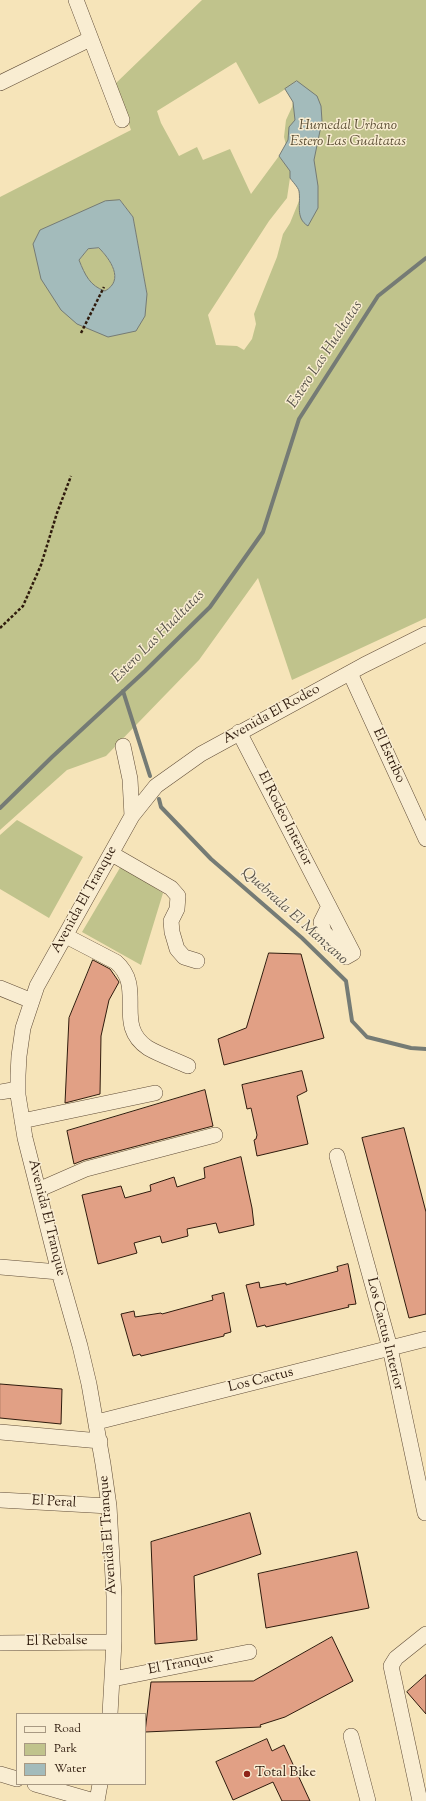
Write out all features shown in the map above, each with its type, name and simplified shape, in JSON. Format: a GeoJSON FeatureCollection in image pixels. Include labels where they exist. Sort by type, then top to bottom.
{"type":"FeatureCollection","features":[{"type":"Feature","properties":{"kind":"street"},"geometry":{"type":"LineString","coordinates":[[76,0],[122,120]]}},
{"type":"Feature","properties":{"kind":"street"},"geometry":{"type":"LineString","coordinates":[[0,83],[90,38]]}},
{"type":"Feature","properties":{"kind":"street","name":"Avenida El Rodeo"},"geometry":{"type":"LineString","coordinates":[[132,816],[156,786],[201,754],[239,732],[426,634]]}},
{"type":"Feature","properties":{"kind":"street","name":"El Estribo"},"geometry":{"type":"LineString","coordinates":[[350,673],[426,839]]}},
{"type":"Feature","properties":{"kind":"street","name":"El Rodeo Interior"},"geometry":{"type":"LineString","coordinates":[[239,732],[329,906]]}},
{"type":"Feature","properties":{"kind":"street"},"geometry":{"type":"LineString","coordinates":[[123,746],[130,779],[132,816]]}},
{"type":"Feature","properties":{"kind":"street","name":"Avenida El Tranque"},"geometry":{"type":"LineString","coordinates":[[110,1713],[113,1679],[114,1581],[109,1506],[100,1441],[80,1346],[59,1272],[22,1121],[18,1089],[18,1064],[20,1041],[32,1001],[41,978],[66,936],[132,816]]}},
{"type":"Feature","properties":{"kind":"street"},"geometry":{"type":"LineString","coordinates":[[112,854],[171,888],[178,896],[177,909],[171,921],[172,932],[177,949],[184,957],[197,960]]}},
{"type":"Feature","properties":{"kind":"street"},"geometry":{"type":"LineString","coordinates":[[66,936],[116,962],[122,967],[129,978],[131,985],[131,1023],[138,1037],[148,1048],[188,1066]]}},
{"type":"Feature","properties":{"kind":"street"},"geometry":{"type":"LineString","coordinates":[[0,988],[32,1001]]}},
{"type":"Feature","properties":{"kind":"street"},"geometry":{"type":"LineString","coordinates":[[0,1092],[18,1089]]}},
{"type":"Feature","properties":{"kind":"street"},"geometry":{"type":"LineString","coordinates":[[22,1121],[155,1093]]}},
{"type":"Feature","properties":{"kind":"street"},"geometry":{"type":"LineString","coordinates":[[38,1190],[86,1169],[215,1135]]}},
{"type":"Feature","properties":{"kind":"street","name":"Los Cactus Interior"},"geometry":{"type":"LineString","coordinates":[[336,1156],[390,1348],[425,1513]]}},
{"type":"Feature","properties":{"kind":"street"},"geometry":{"type":"LineString","coordinates":[[0,1267],[59,1272]]}},
{"type":"Feature","properties":{"kind":"street","name":"Los Cactus"},"geometry":{"type":"LineString","coordinates":[[97,1422],[426,1339]]}},
{"type":"Feature","properties":{"kind":"street"},"geometry":{"type":"LineString","coordinates":[[0,1432],[100,1441]]}},
{"type":"Feature","properties":{"kind":"street","name":"El Peral"},"geometry":{"type":"LineString","coordinates":[[0,1500],[109,1506]]}},
{"type":"Feature","properties":{"kind":"street"},"geometry":{"type":"LineString","coordinates":[[420,1801],[391,1666],[396,1658],[426,1634]]}},
{"type":"Feature","properties":{"kind":"street","name":"El Rebalse"},"geometry":{"type":"LineString","coordinates":[[0,1643],[114,1642]]}},
{"type":"Feature","properties":{"kind":"street","name":"El Tranque"},"geometry":{"type":"LineString","coordinates":[[113,1679],[249,1652]]}},
{"type":"Feature","properties":{"kind":"street"},"geometry":{"type":"LineString","coordinates":[[351,1736],[368,1801]]}},
{"type":"Feature","properties":{"kind":"street"},"geometry":{"type":"LineString","coordinates":[[0,1774],[16,1779]]}},
{"type":"Feature","properties":{"kind":"street"},"geometry":{"type":"LineString","coordinates":[[39,1785],[96,1801],[100,1785]]}},
{"type":"Feature","properties":{"kind":"path"},"geometry":{"type":"LineString","coordinates":[[81,333],[104,287]]}},
{"type":"Feature","properties":{"kind":"path"},"geometry":{"type":"LineString","coordinates":[[0,628],[23,606],[41,566],[57,513],[71,476]]}},
{"type":"Feature","properties":{"kind":"green space","name":"Humedal Urbano Estero Las Gualtatas"},"geometry":{"type":"Polygon","coordinates":[[[202,0],[426,0],[426,618],[292,680],[258,578],[199,660],[106,756],[67,770],[0,830],[0,197],[131,130],[115,84],[202,0]],[[236,62],[157,111],[161,123],[179,156],[197,147],[203,160],[230,149],[251,194],[279,156],[291,171],[287,198],[269,221],[208,315],[216,345],[237,346],[244,350],[252,339],[256,324],[254,314],[277,257],[283,234],[290,223],[299,201],[299,186],[294,177],[284,137],[286,120],[292,107],[297,81],[278,94],[259,104],[236,62]],[[120,200],[40,230],[77,324],[147,294],[133,217],[120,200]]]}},
{"type":"Feature","properties":{"kind":"green space"},"geometry":{"type":"Polygon","coordinates":[[[99,248],[111,264],[115,275],[111,286],[105,291],[91,283],[79,260],[88,249],[99,248]]]}},
{"type":"Feature","properties":{"kind":"green space"},"geometry":{"type":"Polygon","coordinates":[[[17,820],[83,857],[49,918],[0,889],[0,835],[17,820]]]}},
{"type":"Feature","properties":{"kind":"green space"},"geometry":{"type":"Polygon","coordinates":[[[121,866],[163,893],[141,965],[82,932],[121,866]]]}},
{"type":"Feature","properties":{"kind":"water"},"geometry":{"type":"Polygon","coordinates":[[[297,81],[317,96],[321,106],[322,121],[314,160],[318,186],[318,208],[308,226],[301,219],[299,210],[299,191],[290,178],[290,171],[279,156],[288,140],[289,127],[295,120],[293,102],[285,89],[297,81]]]}},
{"type":"Feature","properties":{"kind":"water"},"geometry":{"type":"Polygon","coordinates":[[[120,200],[133,217],[147,294],[145,316],[136,331],[108,337],[77,324],[61,310],[41,279],[33,244],[40,230],[105,201],[120,200]],[[99,248],[88,249],[79,260],[83,270],[92,283],[105,291],[111,286],[115,275],[111,264],[99,248]]]}},
{"type":"Feature","properties":{"kind":"building"},"geometry":{"type":"Polygon","coordinates":[[[269,953],[301,954],[324,1038],[224,1065],[218,1039],[246,1028],[269,953]]]}},
{"type":"Feature","properties":{"kind":"building"},"geometry":{"type":"Polygon","coordinates":[[[93,960],[110,969],[119,982],[109,1000],[101,1036],[100,1094],[65,1103],[69,1018],[93,960]]]}},
{"type":"Feature","properties":{"kind":"building"},"geometry":{"type":"Polygon","coordinates":[[[302,1071],[307,1091],[297,1096],[308,1144],[257,1156],[254,1140],[256,1139],[257,1135],[251,1108],[247,1109],[242,1085],[302,1071]]]}},
{"type":"Feature","properties":{"kind":"building"},"geometry":{"type":"Polygon","coordinates":[[[205,1090],[213,1126],[84,1160],[74,1164],[67,1131],[205,1090]]]}},
{"type":"Feature","properties":{"kind":"building"},"geometry":{"type":"Polygon","coordinates":[[[404,1128],[426,1212],[426,1314],[409,1318],[362,1138],[404,1128]]]}},
{"type":"Feature","properties":{"kind":"building"},"geometry":{"type":"Polygon","coordinates":[[[241,1157],[252,1208],[254,1225],[219,1233],[216,1223],[187,1229],[188,1236],[162,1243],[160,1236],[134,1243],[137,1253],[98,1264],[82,1195],[121,1186],[125,1198],[151,1191],[150,1185],[174,1177],[177,1187],[205,1178],[204,1168],[241,1157]]]}},
{"type":"Feature","properties":{"kind":"building"},"geometry":{"type":"Polygon","coordinates":[[[348,1264],[356,1304],[266,1327],[265,1325],[257,1327],[246,1285],[259,1282],[260,1288],[286,1283],[286,1285],[338,1271],[337,1267],[348,1264]]]}},
{"type":"Feature","properties":{"kind":"building"},"geometry":{"type":"Polygon","coordinates":[[[224,1293],[231,1332],[224,1334],[224,1336],[141,1356],[140,1354],[133,1356],[121,1314],[134,1311],[135,1317],[162,1314],[213,1300],[212,1296],[224,1293]]]}},
{"type":"Feature","properties":{"kind":"building"},"geometry":{"type":"Polygon","coordinates":[[[0,1384],[62,1389],[61,1424],[0,1418],[0,1384]]]}},
{"type":"Feature","properties":{"kind":"building"},"geometry":{"type":"Polygon","coordinates":[[[250,1513],[261,1554],[194,1576],[197,1640],[155,1644],[151,1542],[250,1513]]]}},
{"type":"Feature","properties":{"kind":"building"},"geometry":{"type":"Polygon","coordinates":[[[357,1552],[369,1608],[266,1628],[258,1574],[357,1552]]]}},
{"type":"Feature","properties":{"kind":"building"},"geometry":{"type":"Polygon","coordinates":[[[332,1637],[353,1681],[285,1717],[260,1725],[261,1727],[146,1732],[151,1682],[253,1681],[332,1637]]]}},
{"type":"Feature","properties":{"kind":"building"},"geometry":{"type":"Polygon","coordinates":[[[426,1675],[426,1714],[407,1692],[426,1675]]]}},
{"type":"Feature","properties":{"kind":"building"},"geometry":{"type":"Polygon","coordinates":[[[267,1739],[272,1751],[284,1745],[310,1801],[282,1801],[273,1782],[233,1800],[216,1762],[267,1739]]]}},
{"type":"Feature","properties":{"kind":"waterway","name":"Estero Las Hualtatas"},"geometry":{"type":"LineString","coordinates":[[0,808],[52,757],[145,671],[210,607],[263,532],[299,419],[378,296],[426,258]]}},
{"type":"Feature","properties":{"kind":"waterway","name":"Quebrada El Manzano"},"geometry":{"type":"LineString","coordinates":[[123,691],[150,776]]}},
{"type":"Feature","properties":{"kind":"waterway","name":"Quebrada El Manzano"},"geometry":{"type":"LineString","coordinates":[[159,799],[161,807],[211,859],[302,938],[346,981],[352,1021],[367,1037],[411,1048],[426,1049]]}},
{"type":"Feature","properties":{"kind":"place","name":"Total Bike"},"geometry":{"type":"Point","coordinates":[247,1774]}}]}
